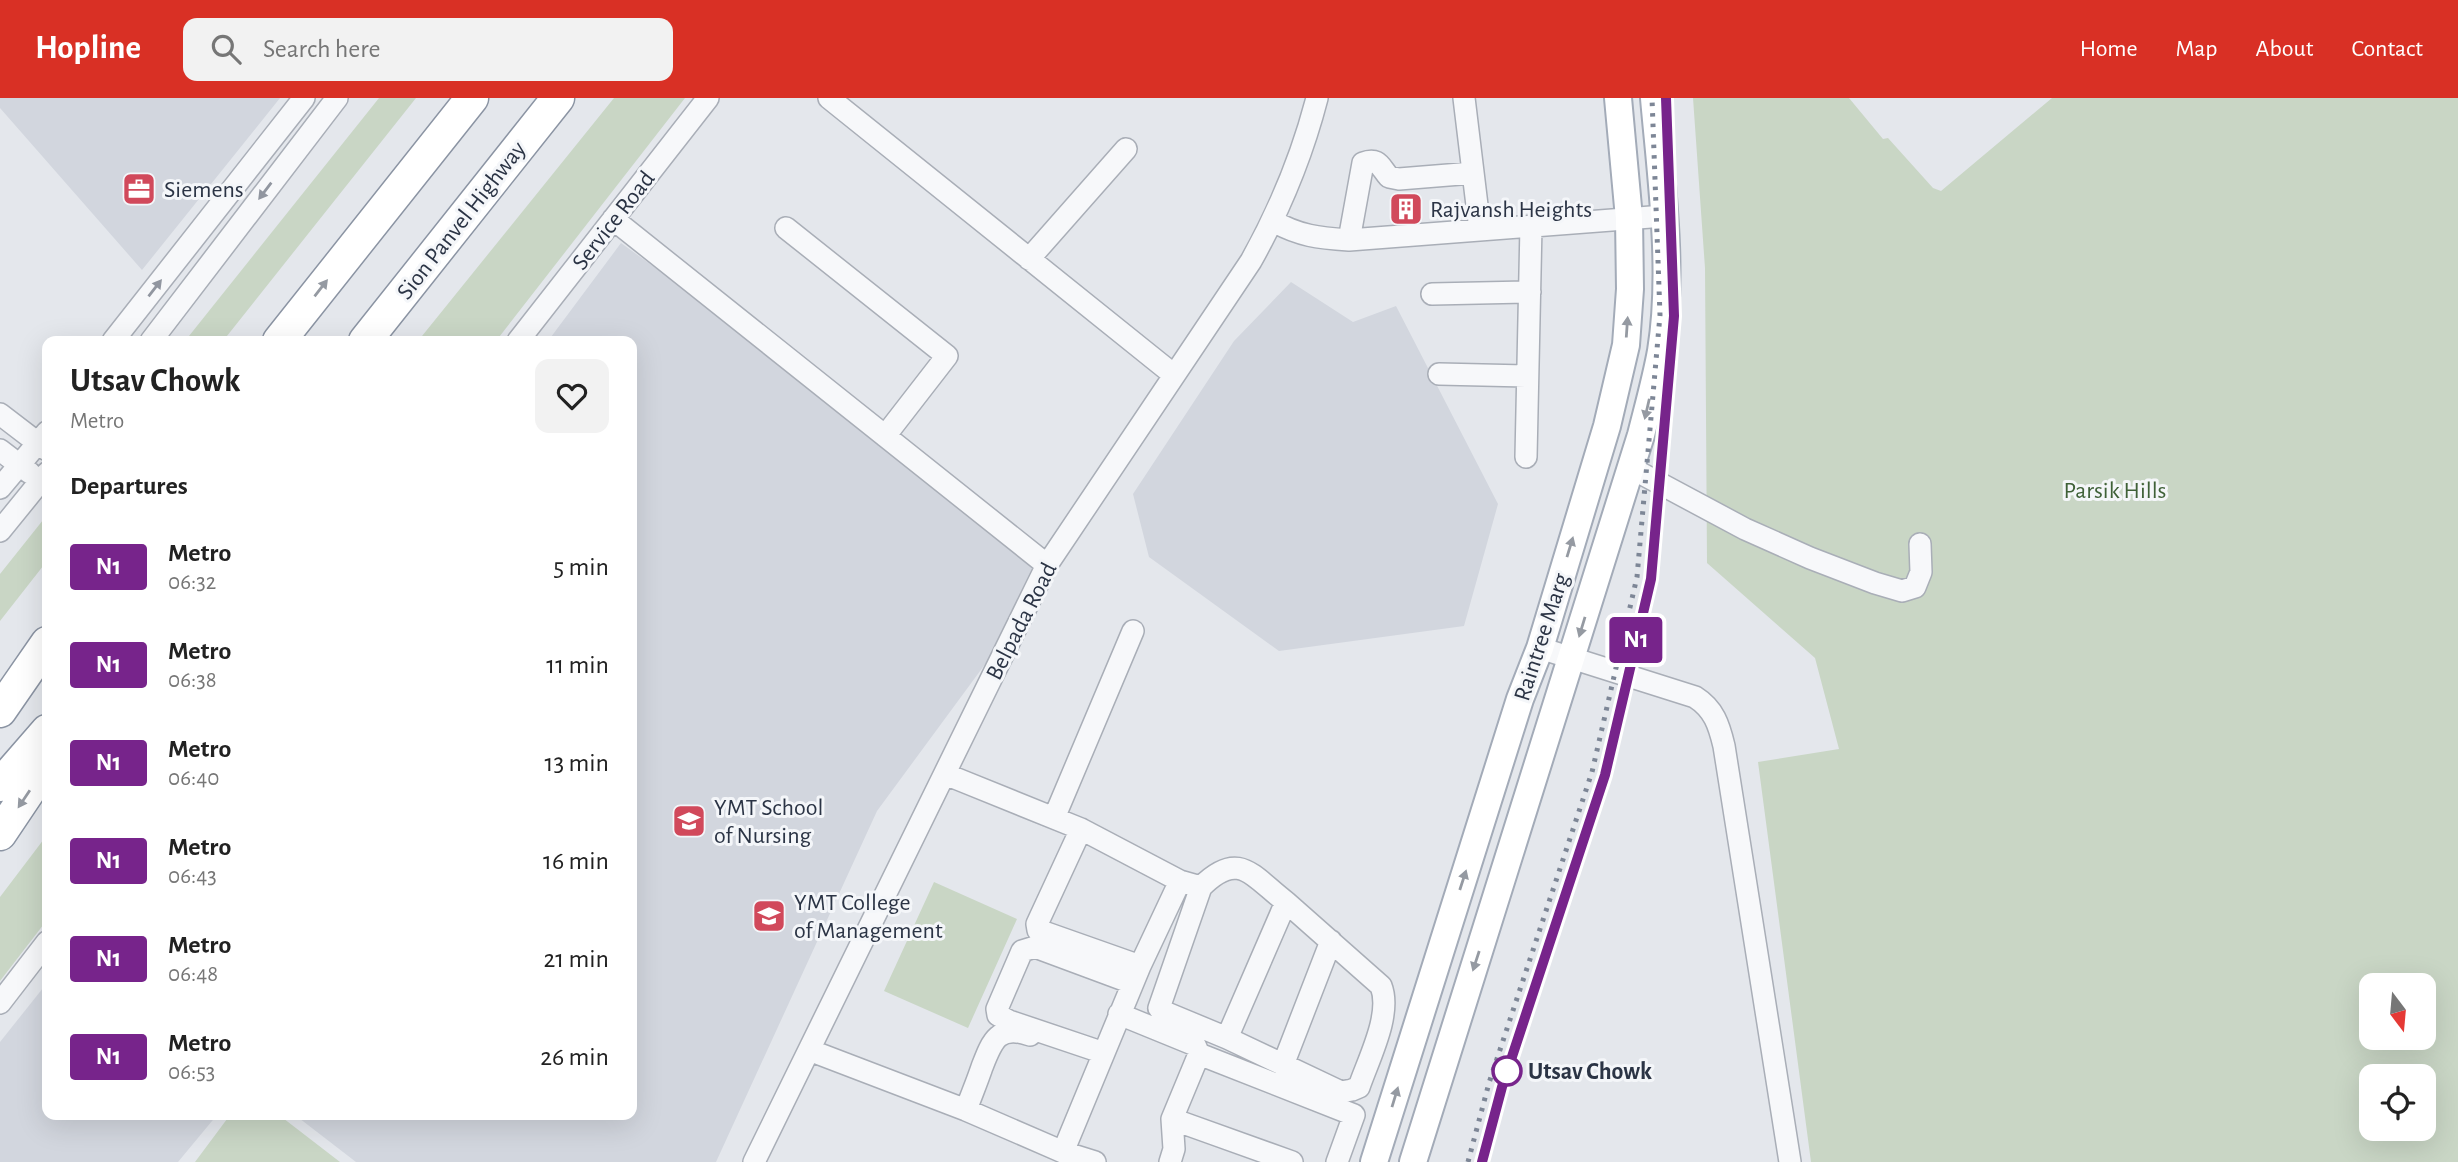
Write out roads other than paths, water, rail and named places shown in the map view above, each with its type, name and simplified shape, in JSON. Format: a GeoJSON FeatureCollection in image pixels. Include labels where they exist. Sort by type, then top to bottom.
{"type":"FeatureCollection","features":[{"type":"Feature","properties":{"kind":"highway"},"geometry":{"type":"LineString","coordinates":[[283,336],[471,98]]}},
{"type":"Feature","properties":{"kind":"highway","name":"Sion Panvel Highway"},"geometry":{"type":"LineString","coordinates":[[369,336],[558,98]]}},
{"type":"Feature","properties":{"kind":"highway"},"geometry":{"type":"LineString","coordinates":[[0,680],[42,633]]}},
{"type":"Feature","properties":{"kind":"highway"},"geometry":{"type":"LineString","coordinates":[[0,711],[42,650]]}},
{"type":"Feature","properties":{"kind":"highway"},"geometry":{"type":"LineString","coordinates":[[0,785],[42,737]]}},
{"type":"Feature","properties":{"kind":"highway"},"geometry":{"type":"LineString","coordinates":[[0,834],[42,771]]}},
{"type":"Feature","properties":{"kind":"main road","name":"Raintree Marg"},"geometry":{"type":"LineString","coordinates":[[1374,1162],[1516,712],[1540,648],[1607,426],[1626,345],[1630,289],[1629,218],[1618,98]]}},
{"type":"Feature","properties":{"kind":"main road","name":"Raintree Marg"},"geometry":{"type":"LineString","coordinates":[[1413,1162],[1573,658],[1641,435],[1661,350],[1665,290],[1664,216],[1654,98]]}},
{"type":"Feature","properties":{"kind":"street"},"geometry":{"type":"LineString","coordinates":[[117,336],[304,98]]}},
{"type":"Feature","properties":{"kind":"street"},"geometry":{"type":"LineString","coordinates":[[155,336],[337,98]]}},
{"type":"Feature","properties":{"kind":"street","name":"Service Road"},"geometry":{"type":"LineString","coordinates":[[522,336],[708,98]]}},
{"type":"Feature","properties":{"kind":"street"},"geometry":{"type":"LineString","coordinates":[[829,98],[1174,375]]}},
{"type":"Feature","properties":{"kind":"street","name":"Belpada Road"},"geometry":{"type":"LineString","coordinates":[[754,1162],[1047,565],[1251,261],[1294,175],[1317,98]]}},
{"type":"Feature","properties":{"kind":"street"},"geometry":{"type":"LineString","coordinates":[[1464,98],[1480,230]]}},
{"type":"Feature","properties":{"kind":"street"},"geometry":{"type":"LineString","coordinates":[[273,137],[293,153]]}},
{"type":"Feature","properties":{"kind":"street"},"geometry":{"type":"LineString","coordinates":[[1029,259],[1126,149]]}},
{"type":"Feature","properties":{"kind":"street"},"geometry":{"type":"LineString","coordinates":[[1349,240],[1363,163],[1376,161],[1389,177],[1399,179],[1473,173]]}},
{"type":"Feature","properties":{"kind":"street"},"geometry":{"type":"LineString","coordinates":[[1273,221],[1303,235],[1349,240],[1664,216]]}},
{"type":"Feature","properties":{"kind":"street"},"geometry":{"type":"LineString","coordinates":[[613,219],[1047,565]]}},
{"type":"Feature","properties":{"kind":"street"},"geometry":{"type":"LineString","coordinates":[[1526,457],[1531,226]]}},
{"type":"Feature","properties":{"kind":"street"},"geometry":{"type":"LineString","coordinates":[[786,228],[947,356],[885,436]]}},
{"type":"Feature","properties":{"kind":"street"},"geometry":{"type":"LineString","coordinates":[[1432,294],[1530,292]]}},
{"type":"Feature","properties":{"kind":"street"},"geometry":{"type":"LineString","coordinates":[[1439,374],[1528,376]]}},
{"type":"Feature","properties":{"kind":"street"},"geometry":{"type":"LineString","coordinates":[[0,414],[42,440]]}},
{"type":"Feature","properties":{"kind":"street"},"geometry":{"type":"LineString","coordinates":[[0,488],[19,464],[42,445]]}},
{"type":"Feature","properties":{"kind":"street"},"geometry":{"type":"LineString","coordinates":[[0,450],[42,476]]}},
{"type":"Feature","properties":{"kind":"street"},"geometry":{"type":"LineString","coordinates":[[1631,468],[1745,529],[1811,558],[1902,591],[1915,587],[1921,572],[1920,544]]}},
{"type":"Feature","properties":{"kind":"street"},"geometry":{"type":"LineString","coordinates":[[0,531],[42,479]]}},
{"type":"Feature","properties":{"kind":"street"},"geometry":{"type":"LineString","coordinates":[[1133,631],[1037,924],[1038,930],[1134,980],[1161,1003]]}},
{"type":"Feature","properties":{"kind":"street"},"geometry":{"type":"LineString","coordinates":[[1540,648],[1695,698],[1705,703],[1714,715],[1724,746],[1790,1162]]}},
{"type":"Feature","properties":{"kind":"street"},"geometry":{"type":"LineString","coordinates":[[945,774],[1069,825],[1180,881],[1201,887]]}},
{"type":"Feature","properties":{"kind":"street"},"geometry":{"type":"LineString","coordinates":[[1060,850],[1069,825]]}},
{"type":"Feature","properties":{"kind":"street"},"geometry":{"type":"LineString","coordinates":[[1241,867],[1286,902],[1381,986],[1385,1010],[1359,1087],[1340,1091],[1227,1038],[1162,1012],[1161,1003],[1201,887],[1221,870],[1241,867]]}},
{"type":"Feature","properties":{"kind":"street"},"geometry":{"type":"LineString","coordinates":[[1063,1152],[1119,1014],[1180,881]]}},
{"type":"Feature","properties":{"kind":"street"},"geometry":{"type":"LineString","coordinates":[[1227,1038],[1286,902]]}},
{"type":"Feature","properties":{"kind":"street"},"geometry":{"type":"LineString","coordinates":[[1283,1065],[1331,941]]}},
{"type":"Feature","properties":{"kind":"street"},"geometry":{"type":"LineString","coordinates":[[1102,1056],[1009,1021],[998,1015],[997,1009],[1022,951],[1029,947],[1134,980]]}},
{"type":"Feature","properties":{"kind":"street"},"geometry":{"type":"LineString","coordinates":[[0,1003],[42,948]]}},
{"type":"Feature","properties":{"kind":"street"},"geometry":{"type":"LineString","coordinates":[[1119,1014],[1195,1045],[1199,1054],[1354,1115],[1337,1162]]}},
{"type":"Feature","properties":{"kind":"street"},"geometry":{"type":"LineString","coordinates":[[966,1110],[991,1043],[1007,1032],[1017,1030],[1102,1056]]}},
{"type":"Feature","properties":{"kind":"street"},"geometry":{"type":"LineString","coordinates":[[809,1050],[1094,1162]]}},
{"type":"Feature","properties":{"kind":"street"},"geometry":{"type":"LineString","coordinates":[[1170,1162],[1174,1149],[1172,1119],[1199,1054]]}},
{"type":"Feature","properties":{"kind":"street"},"geometry":{"type":"LineString","coordinates":[[1172,1119],[1238,1153],[1292,1162]]}},
{"type":"Feature","properties":{"kind":"railway"},"geometry":{"type":"LineString","coordinates":[[1468,1162],[1489,1083],[1592,772],[1637,577],[1660,315],[1652,98]]}},
{"type":"Feature","properties":{"kind":"railway"},"geometry":{"type":"LineString","coordinates":[[1482,1162],[1502,1087],[1605,775],[1651,579],[1674,316],[1666,98]]}},
{"type":"Feature","properties":{"kind":"metro line","name":"N1"},"geometry":{"type":"LineString","coordinates":[[1482,1162],[1502,1087],[1605,775],[1651,579],[1674,316],[1666,98]]}},
{"type":"Feature","properties":{"kind":"place","name":"Siemens"},"geometry":{"type":"Point","coordinates":[139,189]}},
{"type":"Feature","properties":{"kind":"place","name":"Rajvansh Heights"},"geometry":{"type":"Point","coordinates":[1406,209]}},
{"type":"Feature","properties":{"kind":"place","name":"YMT School of Nursing"},"geometry":{"type":"Point","coordinates":[689,821]}},
{"type":"Feature","properties":{"kind":"place","name":"YMT College of Management"},"geometry":{"type":"Point","coordinates":[769,916]}},
{"type":"Feature","properties":{"kind":"place","name":"Utsav Chowk"},"geometry":{"type":"Point","coordinates":[1507,1071]}},
{"type":"Feature","properties":{"kind":"park label","name":"Parsik Hills"},"geometry":{"type":"Point","coordinates":[2115,490]}}]}
